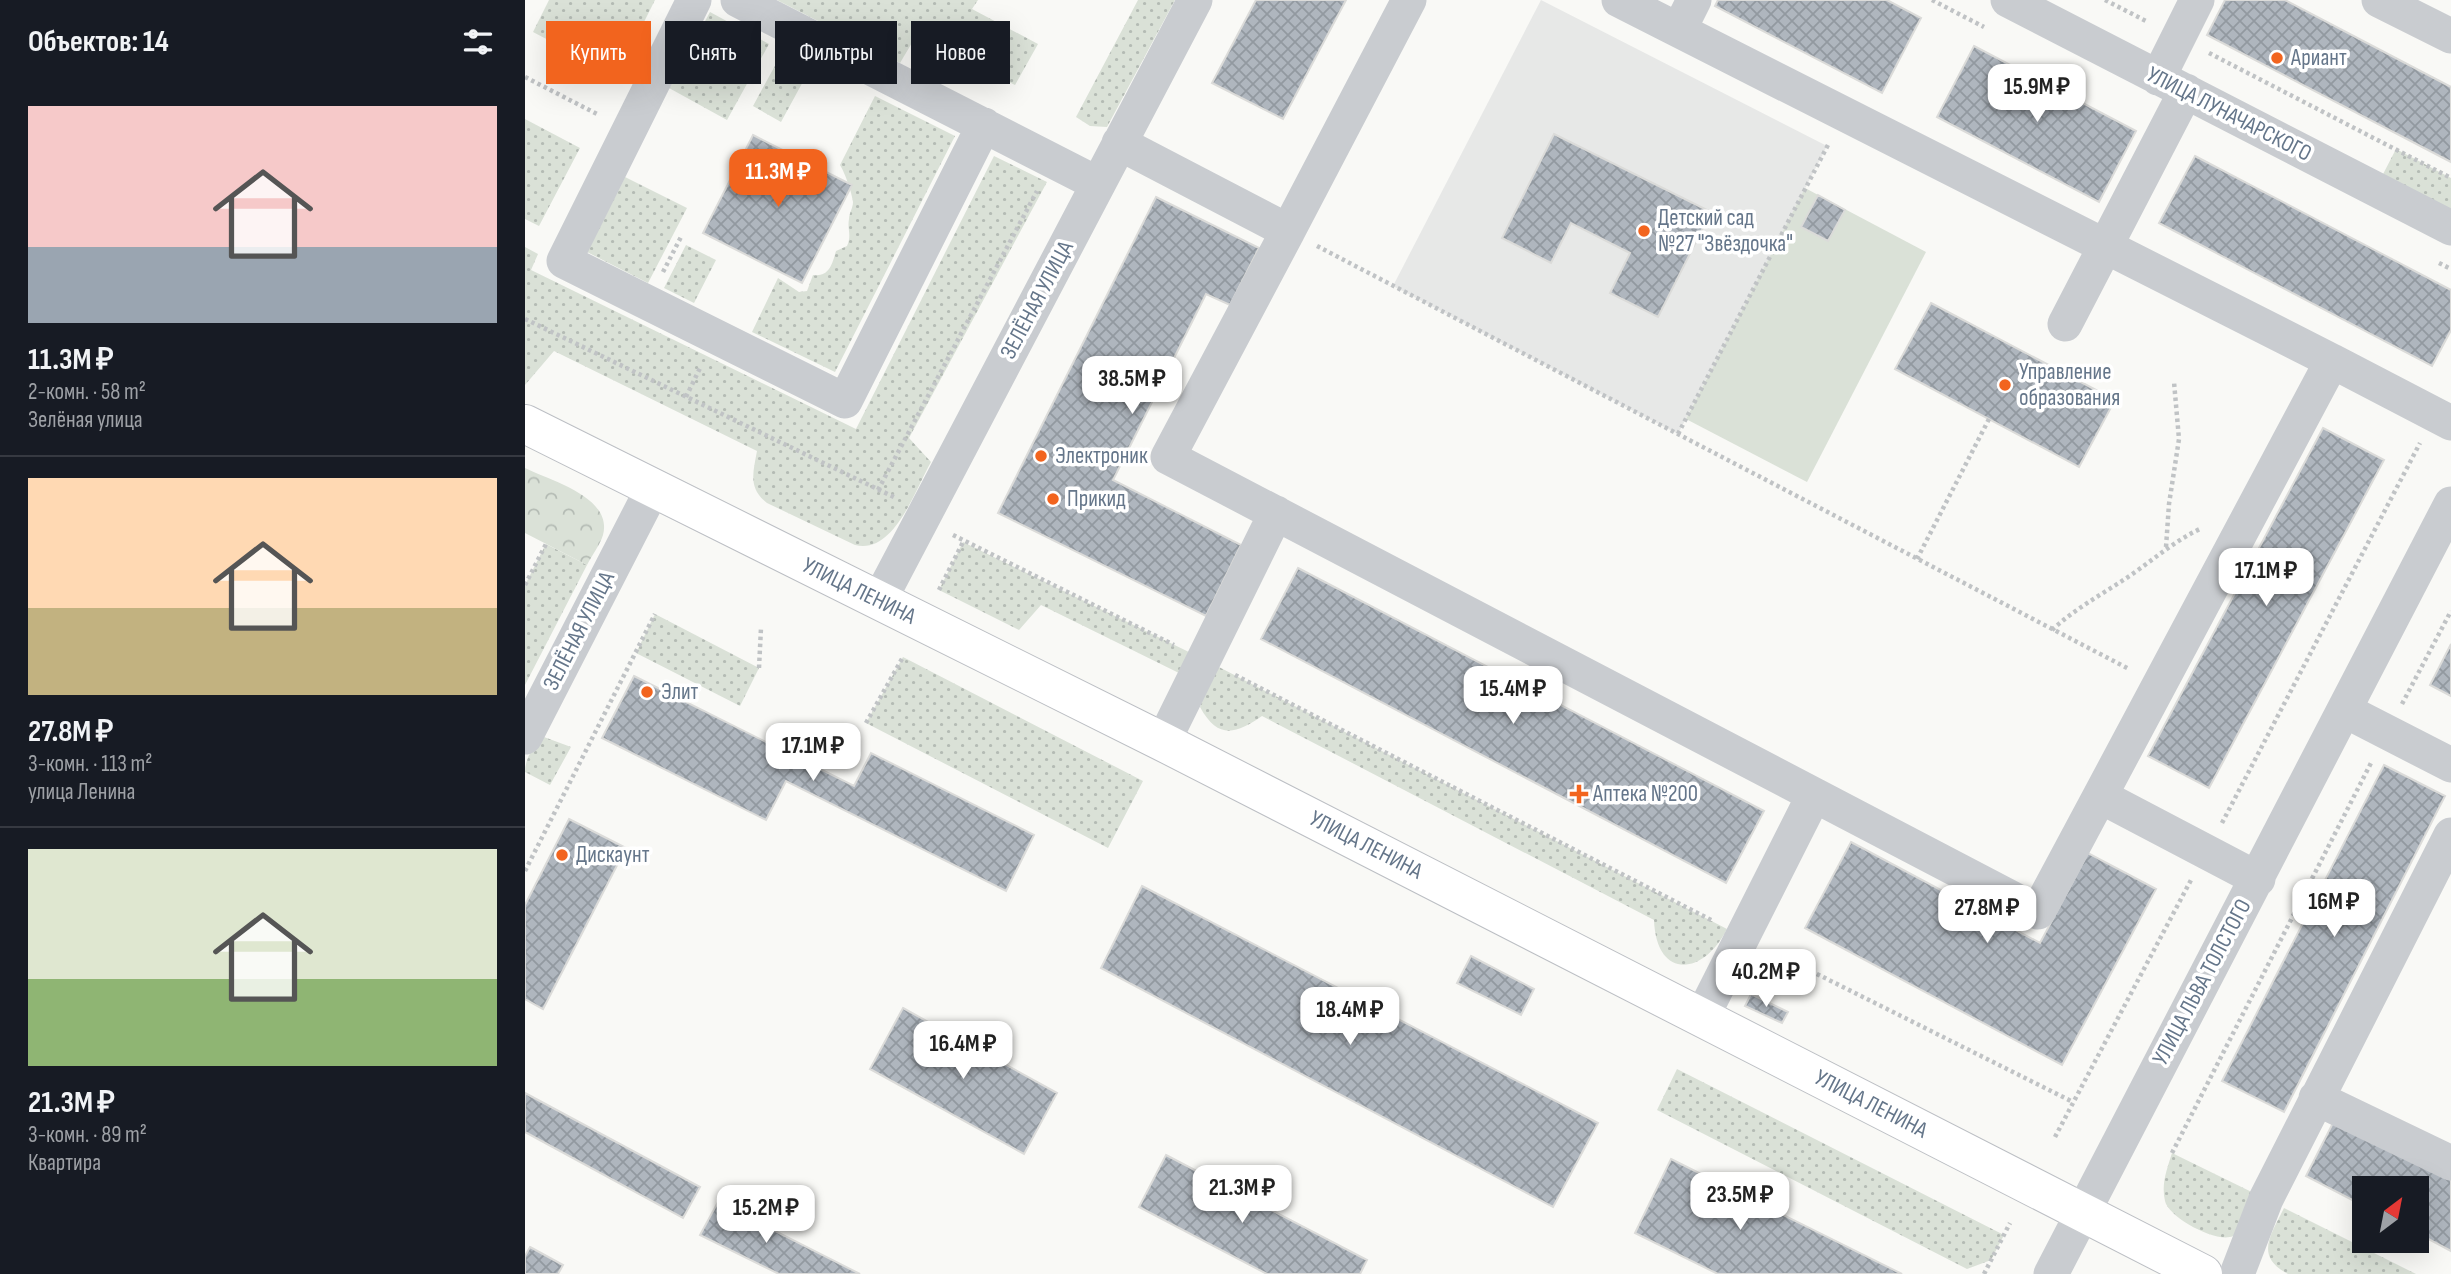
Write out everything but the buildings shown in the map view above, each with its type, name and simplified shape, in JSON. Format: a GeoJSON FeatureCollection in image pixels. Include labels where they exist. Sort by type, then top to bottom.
{"type":"FeatureCollection","features":[{"type":"Feature","properties":{"kind":"main road","name":"УЛИЦА ЛЕНИНА"},"geometry":{"type":"LineString","coordinates":[[525,424],[1163,742],[2203,1274]]}},
{"type":"Feature","properties":{"kind":"street"},"geometry":{"type":"LineString","coordinates":[[694,0],[564,261],[845,401],[984,125]]}},
{"type":"Feature","properties":{"kind":"street"},"geometry":{"type":"LineString","coordinates":[[737,0],[1098,184]]}},
{"type":"Feature","properties":{"kind":"street","name":"ЗЕЛЁНАЯ УЛИЦА"},"geometry":{"type":"LineString","coordinates":[[879,601],[1195,0]]}},
{"type":"Feature","properties":{"kind":"street"},"geometry":{"type":"LineString","coordinates":[[1409,0],[1168,457],[1812,797],[2038,912],[2161,686],[2332,360]]}},
{"type":"Feature","properties":{"kind":"street"},"geometry":{"type":"LineString","coordinates":[[1619,0],[1686,15],[1843,115],[2105,244],[2443,419]]}},
{"type":"Feature","properties":{"kind":"street","name":"УЛИЦА ЛУНАЧАРСКОГО"},"geometry":{"type":"LineString","coordinates":[[2008,0],[2451,228]]}},
{"type":"Feature","properties":{"kind":"street"},"geometry":{"type":"LineString","coordinates":[[2065,324],[2105,244],[2172,85],[2179,38],[2197,0]]}},
{"type":"Feature","properties":{"kind":"street"},"geometry":{"type":"LineString","coordinates":[[2379,0],[2451,36]]}},
{"type":"Feature","properties":{"kind":"street"},"geometry":{"type":"LineString","coordinates":[[1119,143],[1288,231]]}},
{"type":"Feature","properties":{"kind":"street","name":"ЗЕЛЁНАЯ УЛИЦА"},"geometry":{"type":"LineString","coordinates":[[525,737],[653,488]]}},
{"type":"Feature","properties":{"kind":"street","name":"УЛИЦА ЛЬВА ТОЛСТОГО"},"geometry":{"type":"LineString","coordinates":[[2051,1274],[2451,504]]}},
{"type":"Feature","properties":{"kind":"street"},"geometry":{"type":"LineString","coordinates":[[1163,742],[1276,513]]}},
{"type":"Feature","properties":{"kind":"street"},"geometry":{"type":"LineString","coordinates":[[2344,710],[2451,765]]}},
{"type":"Feature","properties":{"kind":"street"},"geometry":{"type":"LineString","coordinates":[[2100,796],[2258,879]]}},
{"type":"Feature","properties":{"kind":"street"},"geometry":{"type":"LineString","coordinates":[[1702,1017],[1812,797]]}},
{"type":"Feature","properties":{"kind":"street"},"geometry":{"type":"LineString","coordinates":[[2237,1274],[2266,1199],[2451,835]]}},
{"type":"Feature","properties":{"kind":"street"},"geometry":{"type":"LineString","coordinates":[[2316,1098],[2451,1163]]}},
{"type":"Feature","properties":{"kind":"path"},"geometry":{"type":"LineString","coordinates":[[2105,0],[2451,178]]}},
{"type":"Feature","properties":{"kind":"path"},"geometry":{"type":"LineString","coordinates":[[525,77],[604,118]]}},
{"type":"Feature","properties":{"kind":"path"},"geometry":{"type":"LineString","coordinates":[[1678,434],[1843,115]]}},
{"type":"Feature","properties":{"kind":"path"},"geometry":{"type":"LineString","coordinates":[[878,490],[1053,161]]}},
{"type":"Feature","properties":{"kind":"path"},"geometry":{"type":"LineString","coordinates":[[1288,231],[2161,686]]}},
{"type":"Feature","properties":{"kind":"path"},"geometry":{"type":"LineString","coordinates":[[525,319],[908,504],[922,517],[963,542],[1204,659],[1742,937],[2073,1102]]}},
{"type":"Feature","properties":{"kind":"path"},"geometry":{"type":"LineString","coordinates":[[686,397],[706,356]]}},
{"type":"Feature","properties":{"kind":"path"},"geometry":{"type":"LineString","coordinates":[[2166,548],[2169,504],[2179,439],[2174,382]]}},
{"type":"Feature","properties":{"kind":"path"},"geometry":{"type":"LineString","coordinates":[[1917,559],[1989,419]]}},
{"type":"Feature","properties":{"kind":"path"},"geometry":{"type":"LineString","coordinates":[[2055,1138],[2443,419]]}},
{"type":"Feature","properties":{"kind":"path"},"geometry":{"type":"LineString","coordinates":[[2052,630],[2073,610],[2137,571],[2166,548],[2220,520],[2255,507]]}},
{"type":"Feature","properties":{"kind":"path"},"geometry":{"type":"LineString","coordinates":[[939,590],[963,542]]}},
{"type":"Feature","properties":{"kind":"path"},"geometry":{"type":"LineString","coordinates":[[525,585],[546,544]]}},
{"type":"Feature","properties":{"kind":"path"},"geometry":{"type":"LineString","coordinates":[[2172,1153],[2451,611]]}},
{"type":"Feature","properties":{"kind":"path"},"geometry":{"type":"LineString","coordinates":[[525,871],[655,614]]}},
{"type":"Feature","properties":{"kind":"path"},"geometry":{"type":"LineString","coordinates":[[759,668],[761,628]]}},
{"type":"Feature","properties":{"kind":"path"},"geometry":{"type":"LineString","coordinates":[[866,723],[902,657]]}},
{"type":"Feature","properties":{"kind":"path"},"geometry":{"type":"LineString","coordinates":[[1984,1274],[2010,1223]]}},
{"type":"Feature","properties":{"kind":"shaded area"},"geometry":{"type":"Polygon","coordinates":[[[1541,0],[1827,146],[1678,434],[1393,286],[1541,0]]]}},
{"type":"Feature","properties":{"kind":"green space"},"geometry":{"type":"Polygon","coordinates":[[[549,0],[655,0],[644,21],[546,21],[546,39],[533,32],[549,0]]]}},
{"type":"Feature","properties":{"kind":"green space"},"geometry":{"type":"Polygon","coordinates":[[[777,0],[978,0],[972,9],[995,21],[911,21],[911,44],[900,63],[897,61],[897,21],[818,21],[777,0]]]}},
{"type":"Feature","properties":{"kind":"green space"},"geometry":{"type":"Polygon","coordinates":[[[1138,0],[1175,0],[1107,127],[1090,126],[1076,117],[1138,0]]]}},
{"type":"Feature","properties":{"kind":"green space"},"geometry":{"type":"Polygon","coordinates":[[[710,12],[727,21],[705,21],[710,12]]]}},
{"type":"Feature","properties":{"kind":"green space"},"geometry":{"type":"Polygon","coordinates":[[[1010,29],[1038,44],[1015,85],[1010,83],[1010,29]]]}},
{"type":"Feature","properties":{"kind":"green space"},"geometry":{"type":"Polygon","coordinates":[[[761,40],[769,44],[761,58],[761,40]]]}},
{"type":"Feature","properties":{"kind":"green space"},"geometry":{"type":"Polygon","coordinates":[[[775,66],[775,84],[802,84],[781,122],[753,106],[775,66]]]}},
{"type":"Feature","properties":{"kind":"green space"},"geometry":{"type":"Polygon","coordinates":[[[671,84],[747,84],[727,120],[669,88],[671,84]]]}},
{"type":"Feature","properties":{"kind":"green space"},"geometry":{"type":"Polygon","coordinates":[[[875,96],[955,136],[835,372],[752,332],[778,278],[799,292],[807,291],[813,275],[826,272],[836,251],[847,246],[853,202],[840,165],[875,96]]]}},
{"type":"Feature","properties":{"kind":"green space"},"geometry":{"type":"Polygon","coordinates":[[[525,119],[580,148],[539,226],[525,219],[525,119]]]}},
{"type":"Feature","properties":{"kind":"green space"},"geometry":{"type":"Polygon","coordinates":[[[2396,149],[2451,178],[2451,216],[2380,180],[2396,149]]]}},
{"type":"Feature","properties":{"kind":"green space"},"geometry":{"type":"Polygon","coordinates":[[[994,156],[1047,182],[909,438],[931,462],[902,518],[881,540],[869,545],[855,545],[767,503],[754,486],[753,473],[757,451],[554,351],[525,385],[525,247],[538,254],[531,270],[856,429],[994,156]]]}},
{"type":"Feature","properties":{"kind":"green space"},"geometry":{"type":"Polygon","coordinates":[[[625,177],[687,208],[648,283],[587,252],[625,177]]]}},
{"type":"Feature","properties":{"kind":"green space"},"geometry":{"type":"Polygon","coordinates":[[[1805,188],[1926,252],[1807,482],[1686,419],[1805,188]]]}},
{"type":"Feature","properties":{"kind":"green space"},"geometry":{"type":"Polygon","coordinates":[[[686,245],[716,260],[694,303],[664,288],[686,245]]]}},
{"type":"Feature","properties":{"kind":"green space"},"geometry":{"type":"Polygon","coordinates":[[[525,468],[577,492],[599,510],[604,522],[603,535],[587,565],[525,533],[525,468]]]}},
{"type":"Feature","properties":{"kind":"green space"},"geometry":{"type":"Polygon","coordinates":[[[963,542],[1193,654],[1183,675],[1041,605],[1019,630],[939,590],[963,542]]]}},
{"type":"Feature","properties":{"kind":"green space"},"geometry":{"type":"Polygon","coordinates":[[[546,544],[587,565],[525,685],[525,585],[546,544]]]}},
{"type":"Feature","properties":{"kind":"green space"},"geometry":{"type":"Polygon","coordinates":[[[655,614],[759,668],[740,706],[636,653],[655,614]]]}},
{"type":"Feature","properties":{"kind":"green space"},"geometry":{"type":"Polygon","coordinates":[[[903,657],[1143,781],[1108,848],[866,723],[903,657]]]}},
{"type":"Feature","properties":{"kind":"green space"},"geometry":{"type":"Polygon","coordinates":[[[1215,665],[1727,929],[1717,945],[1693,963],[1682,965],[1671,961],[1663,953],[1657,939],[1654,920],[1262,716],[1236,730],[1221,729],[1207,718],[1200,707],[1215,665]]]}},
{"type":"Feature","properties":{"kind":"green space"},"geometry":{"type":"Polygon","coordinates":[[[544,737],[571,747],[550,785],[525,772],[530,753],[544,737]]]}},
{"type":"Feature","properties":{"kind":"green space"},"geometry":{"type":"Polygon","coordinates":[[[1677,1069],[2004,1235],[1991,1260],[1967,1269],[1657,1110],[1677,1069]]]}},
{"type":"Feature","properties":{"kind":"green space"},"geometry":{"type":"Polygon","coordinates":[[[2172,1153],[2266,1199],[2233,1236],[2216,1236],[2194,1228],[2175,1214],[2165,1201],[2164,1183],[2172,1153]]]}},
{"type":"Feature","properties":{"kind":"green space"},"geometry":{"type":"Polygon","coordinates":[[[2284,1208],[2352,1242],[2352,1253],[2374,1253],[2416,1274],[2288,1274],[2271,1260],[2268,1244],[2284,1208]]]}},
{"type":"Feature","properties":{"kind":"place","name":"Ариант"},"geometry":{"type":"Point","coordinates":[2277,58]}},
{"type":"Feature","properties":{"kind":"place","name":"Детский сад №27 \"Звёздочка\""},"geometry":{"type":"Point","coordinates":[1644,231]}},
{"type":"Feature","properties":{"kind":"place","name":"Управление образования"},"geometry":{"type":"Point","coordinates":[2005,385]}},
{"type":"Feature","properties":{"kind":"place","name":"Электроник"},"geometry":{"type":"Point","coordinates":[1041,456]}},
{"type":"Feature","properties":{"kind":"place","name":"Прикид"},"geometry":{"type":"Point","coordinates":[1053,499]}},
{"type":"Feature","properties":{"kind":"place","name":"Элит"},"geometry":{"type":"Point","coordinates":[647,692]}},
{"type":"Feature","properties":{"kind":"place","name":"Аптека №200"},"geometry":{"type":"Point","coordinates":[1579,794]}},
{"type":"Feature","properties":{"kind":"place","name":"Дискаунт"},"geometry":{"type":"Point","coordinates":[562,855]}}]}
